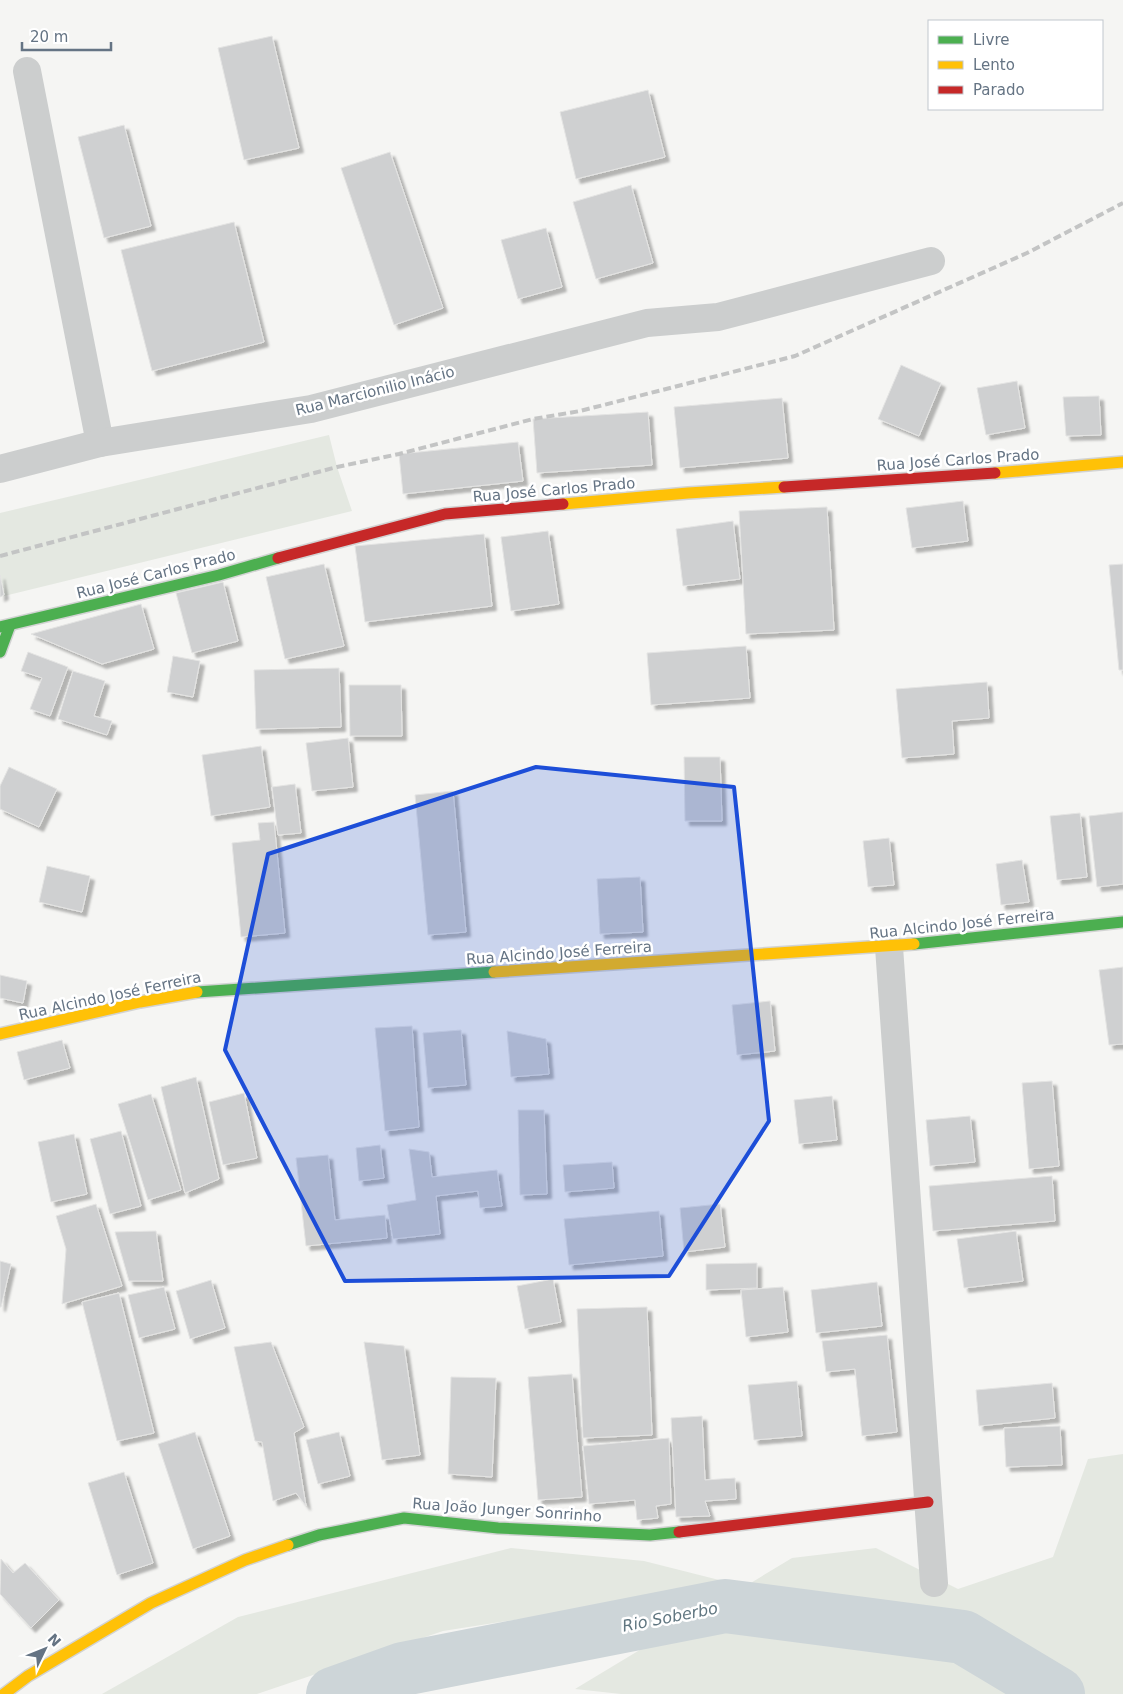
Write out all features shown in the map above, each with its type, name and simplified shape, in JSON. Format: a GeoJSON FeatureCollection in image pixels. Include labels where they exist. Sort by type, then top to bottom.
{"type":"FeatureCollection","features":[{"type":"Feature","properties":{"kind":"street"},"geometry":{"type":"LineString","coordinates":[[27,70],[100,443]]}},
{"type":"Feature","properties":{"kind":"street","name":"Rua Marcionilio Inácio"},"geometry":{"type":"LineString","coordinates":[[0,468],[100,443],[311,409],[647,323],[718,317],[931,261]]}},
{"type":"Feature","properties":{"kind":"street","name":"Rua José Carlos Prado"},"geometry":{"type":"LineString","coordinates":[[5,626],[219,575],[445,514],[688,493],[943,477],[1123,462]]}},
{"type":"Feature","properties":{"kind":"street"},"geometry":{"type":"LineString","coordinates":[[0,652],[5,626]]}},
{"type":"Feature","properties":{"kind":"street","name":"Rua Alcindo José Ferreira"},"geometry":{"type":"LineString","coordinates":[[0,1034],[140,1002],[203,991],[889,947],[1123,922]]}},
{"type":"Feature","properties":{"kind":"street"},"geometry":{"type":"LineString","coordinates":[[889,947],[934,1583]]}},
{"type":"Feature","properties":{"kind":"street","name":"Rua João Junger Sonrinho"},"geometry":{"type":"LineString","coordinates":[[4,1694],[28,1676],[151,1603],[245,1560],[319,1535],[404,1518],[498,1528],[650,1535],[928,1502]]}},
{"type":"Feature","properties":{"kind":"highlighted area"},"geometry":{"type":"Polygon","coordinates":[[[536,767],[734,787],[769,1121],[669,1276],[345,1281],[225,1050],[268,854],[536,767]]]}},
{"type":"Feature","properties":{"kind":"shaded area"},"geometry":{"type":"Polygon","coordinates":[[[329,435],[337,467],[352,511],[0,597],[0,513],[329,435]]]}},
{"type":"Feature","properties":{"kind":"shaded area"},"geometry":{"type":"Polygon","coordinates":[[[1123,1454],[1123,1694],[621,1694],[575,1689],[792,1558],[876,1548],[958,1589],[1053,1557],[1088,1459],[1123,1454]]]}},
{"type":"Feature","properties":{"kind":"shaded area"},"geometry":{"type":"Polygon","coordinates":[[[511,1548],[644,1561],[739,1585],[443,1631],[257,1694],[102,1694],[238,1617],[511,1548]]]}},
{"type":"Feature","properties":{"kind":"building"},"geometry":{"type":"Polygon","coordinates":[[[272,36],[299,148],[244,160],[218,48],[272,36]]]}},
{"type":"Feature","properties":{"kind":"building"},"geometry":{"type":"Polygon","coordinates":[[[648,90],[665,157],[576,179],[560,112],[648,90]]]}},
{"type":"Feature","properties":{"kind":"building"},"geometry":{"type":"Polygon","coordinates":[[[124,125],[151,226],[104,238],[78,137],[124,125]]]}},
{"type":"Feature","properties":{"kind":"building"},"geometry":{"type":"Polygon","coordinates":[[[390,152],[443,308],[394,325],[341,168],[390,152]]]}},
{"type":"Feature","properties":{"kind":"building"},"geometry":{"type":"Polygon","coordinates":[[[631,185],[653,263],[596,279],[573,202],[631,185]]]}},
{"type":"Feature","properties":{"kind":"building"},"geometry":{"type":"Polygon","coordinates":[[[234,222],[264,342],[152,371],[121,250],[234,222]]]}},
{"type":"Feature","properties":{"kind":"building"},"geometry":{"type":"Polygon","coordinates":[[[546,228],[562,287],[518,299],[501,240],[546,228]]]}},
{"type":"Feature","properties":{"kind":"building"},"geometry":{"type":"Polygon","coordinates":[[[901,365],[941,383],[919,436],[878,419],[901,365]]]}},
{"type":"Feature","properties":{"kind":"building"},"geometry":{"type":"Polygon","coordinates":[[[1017,381],[1025,428],[986,435],[977,388],[1017,381]]]}},
{"type":"Feature","properties":{"kind":"building"},"geometry":{"type":"Polygon","coordinates":[[[1099,396],[1101,435],[1066,436],[1063,397],[1099,396]]]}},
{"type":"Feature","properties":{"kind":"building"},"geometry":{"type":"Polygon","coordinates":[[[782,398],[788,458],[680,468],[674,407],[782,398]]]}},
{"type":"Feature","properties":{"kind":"building"},"geometry":{"type":"Polygon","coordinates":[[[648,412],[652,465],[537,473],[533,419],[648,412]]]}},
{"type":"Feature","properties":{"kind":"building"},"geometry":{"type":"Polygon","coordinates":[[[518,442],[523,481],[403,494],[399,454],[518,442]]]}},
{"type":"Feature","properties":{"kind":"building"},"geometry":{"type":"Polygon","coordinates":[[[963,501],[968,541],[912,548],[906,508],[963,501]]]}},
{"type":"Feature","properties":{"kind":"building"},"geometry":{"type":"Polygon","coordinates":[[[827,507],[834,630],[746,634],[739,511],[827,507]]]}},
{"type":"Feature","properties":{"kind":"building"},"geometry":{"type":"Polygon","coordinates":[[[733,521],[740,579],[683,586],[676,529],[733,521]]]}},
{"type":"Feature","properties":{"kind":"building"},"geometry":{"type":"Polygon","coordinates":[[[548,531],[559,604],[511,611],[501,537],[548,531]]]}},
{"type":"Feature","properties":{"kind":"building"},"geometry":{"type":"Polygon","coordinates":[[[484,534],[492,606],[365,622],[355,546],[484,534]]]}},
{"type":"Feature","properties":{"kind":"building"},"geometry":{"type":"Polygon","coordinates":[[[324,564],[344,646],[285,659],[266,577],[324,564]]]}},
{"type":"Feature","properties":{"kind":"building"},"geometry":{"type":"Polygon","coordinates":[[[1123,564],[1123,670],[1119,670],[1109,565],[1123,564]]]}},
{"type":"Feature","properties":{"kind":"building"},"geometry":{"type":"Polygon","coordinates":[[[0,575],[4,595],[0,597],[0,575]]]}},
{"type":"Feature","properties":{"kind":"building"},"geometry":{"type":"Polygon","coordinates":[[[223,582],[238,641],[192,653],[176,593],[223,582]]]}},
{"type":"Feature","properties":{"kind":"building"},"geometry":{"type":"Polygon","coordinates":[[[141,604],[154,649],[102,664],[31,634],[141,604]]]}},
{"type":"Feature","properties":{"kind":"building"},"geometry":{"type":"Polygon","coordinates":[[[746,646],[750,698],[651,705],[647,653],[746,646]]]}},
{"type":"Feature","properties":{"kind":"building"},"geometry":{"type":"Polygon","coordinates":[[[28,652],[68,667],[50,716],[30,709],[42,678],[21,671],[28,652]]]}},
{"type":"Feature","properties":{"kind":"building"},"geometry":{"type":"Polygon","coordinates":[[[173,656],[200,661],[193,697],[167,692],[173,656]]]}},
{"type":"Feature","properties":{"kind":"building"},"geometry":{"type":"Polygon","coordinates":[[[339,668],[341,727],[256,729],[254,670],[339,668]]]}},
{"type":"Feature","properties":{"kind":"building"},"geometry":{"type":"Polygon","coordinates":[[[73,671],[105,681],[94,716],[112,721],[107,735],[58,719],[73,671]]]}},
{"type":"Feature","properties":{"kind":"building"},"geometry":{"type":"Polygon","coordinates":[[[987,682],[989,718],[952,721],[954,754],[902,758],[896,689],[987,682]]]}},
{"type":"Feature","properties":{"kind":"building"},"geometry":{"type":"Polygon","coordinates":[[[349,685],[401,685],[402,736],[350,736],[349,685]]]}},
{"type":"Feature","properties":{"kind":"building"},"geometry":{"type":"Polygon","coordinates":[[[348,738],[353,787],[312,791],[306,743],[348,738]]]}},
{"type":"Feature","properties":{"kind":"building"},"geometry":{"type":"Polygon","coordinates":[[[261,746],[270,807],[211,816],[202,755],[261,746]]]}},
{"type":"Feature","properties":{"kind":"building"},"geometry":{"type":"Polygon","coordinates":[[[684,757],[720,757],[722,821],[685,821],[684,757]]]}},
{"type":"Feature","properties":{"kind":"building"},"geometry":{"type":"Polygon","coordinates":[[[9,767],[57,789],[39,827],[0,809],[0,786],[9,767]]]}},
{"type":"Feature","properties":{"kind":"building"},"geometry":{"type":"Polygon","coordinates":[[[295,784],[301,833],[278,835],[272,787],[295,784]]]}},
{"type":"Feature","properties":{"kind":"building"},"geometry":{"type":"Polygon","coordinates":[[[453,791],[466,932],[428,935],[415,795],[453,791]]]}},
{"type":"Feature","properties":{"kind":"building"},"geometry":{"type":"Polygon","coordinates":[[[1123,812],[1123,884],[1097,887],[1089,816],[1123,812]]]}},
{"type":"Feature","properties":{"kind":"building"},"geometry":{"type":"Polygon","coordinates":[[[1080,813],[1087,877],[1057,880],[1050,816],[1080,813]]]}},
{"type":"Feature","properties":{"kind":"building"},"geometry":{"type":"Polygon","coordinates":[[[274,822],[285,933],[241,937],[232,843],[260,840],[258,823],[274,822]]]}},
{"type":"Feature","properties":{"kind":"building"},"geometry":{"type":"Polygon","coordinates":[[[889,838],[894,885],[868,887],[863,841],[889,838]]]}},
{"type":"Feature","properties":{"kind":"building"},"geometry":{"type":"Polygon","coordinates":[[[1022,860],[1029,902],[1001,905],[996,864],[1022,860]]]}},
{"type":"Feature","properties":{"kind":"building"},"geometry":{"type":"Polygon","coordinates":[[[47,866],[90,876],[82,912],[39,902],[47,866]]]}},
{"type":"Feature","properties":{"kind":"building"},"geometry":{"type":"Polygon","coordinates":[[[640,877],[643,932],[600,934],[597,879],[640,877]]]}},
{"type":"Feature","properties":{"kind":"building"},"geometry":{"type":"Polygon","coordinates":[[[1123,967],[1123,1044],[1109,1045],[1099,970],[1123,967]]]}},
{"type":"Feature","properties":{"kind":"building"},"geometry":{"type":"Polygon","coordinates":[[[0,975],[27,981],[23,1003],[0,998],[0,975]]]}},
{"type":"Feature","properties":{"kind":"building"},"geometry":{"type":"Polygon","coordinates":[[[770,1001],[775,1051],[737,1055],[732,1005],[770,1001]]]}},
{"type":"Feature","properties":{"kind":"building"},"geometry":{"type":"Polygon","coordinates":[[[412,1026],[419,1127],[385,1131],[375,1028],[412,1026]]]}},
{"type":"Feature","properties":{"kind":"building"},"geometry":{"type":"Polygon","coordinates":[[[461,1030],[466,1085],[428,1088],[423,1033],[461,1030]]]}},
{"type":"Feature","properties":{"kind":"building"},"geometry":{"type":"Polygon","coordinates":[[[507,1031],[546,1039],[549,1074],[511,1077],[507,1031]]]}},
{"type":"Feature","properties":{"kind":"building"},"geometry":{"type":"Polygon","coordinates":[[[62,1040],[70,1068],[24,1080],[17,1052],[62,1040]]]}},
{"type":"Feature","properties":{"kind":"building"},"geometry":{"type":"Polygon","coordinates":[[[196,1077],[219,1179],[185,1193],[161,1087],[196,1077]]]}},
{"type":"Feature","properties":{"kind":"building"},"geometry":{"type":"Polygon","coordinates":[[[1052,1081],[1059,1166],[1029,1169],[1022,1083],[1052,1081]]]}},
{"type":"Feature","properties":{"kind":"building"},"geometry":{"type":"Polygon","coordinates":[[[244,1093],[257,1158],[223,1165],[209,1102],[244,1093]]]}},
{"type":"Feature","properties":{"kind":"building"},"geometry":{"type":"Polygon","coordinates":[[[151,1094],[181,1190],[148,1200],[118,1104],[151,1094]]]}},
{"type":"Feature","properties":{"kind":"building"},"geometry":{"type":"Polygon","coordinates":[[[832,1096],[837,1140],[799,1144],[794,1100],[832,1096]]]}},
{"type":"Feature","properties":{"kind":"building"},"geometry":{"type":"Polygon","coordinates":[[[518,1110],[544,1110],[547,1194],[520,1195],[518,1110]]]}},
{"type":"Feature","properties":{"kind":"building"},"geometry":{"type":"Polygon","coordinates":[[[970,1116],[975,1162],[930,1166],[926,1120],[970,1116]]]}},
{"type":"Feature","properties":{"kind":"building"},"geometry":{"type":"Polygon","coordinates":[[[121,1131],[141,1206],[110,1214],[90,1139],[121,1131]]]}},
{"type":"Feature","properties":{"kind":"building"},"geometry":{"type":"Polygon","coordinates":[[[74,1134],[87,1194],[51,1202],[38,1142],[74,1134]]]}},
{"type":"Feature","properties":{"kind":"building"},"geometry":{"type":"Polygon","coordinates":[[[380,1145],[384,1178],[359,1181],[356,1148],[380,1145]]]}},
{"type":"Feature","properties":{"kind":"building"},"geometry":{"type":"Polygon","coordinates":[[[409,1149],[429,1152],[432,1177],[497,1170],[502,1206],[480,1208],[478,1191],[436,1196],[440,1234],[393,1239],[387,1205],[416,1200],[409,1149]]]}},
{"type":"Feature","properties":{"kind":"building"},"geometry":{"type":"Polygon","coordinates":[[[328,1155],[335,1220],[385,1215],[387,1238],[306,1246],[296,1158],[328,1155]]]}},
{"type":"Feature","properties":{"kind":"building"},"geometry":{"type":"Polygon","coordinates":[[[612,1162],[614,1188],[565,1192],[563,1165],[612,1162]]]}},
{"type":"Feature","properties":{"kind":"building"},"geometry":{"type":"Polygon","coordinates":[[[1052,1176],[1055,1221],[933,1231],[929,1186],[1052,1176]]]}},
{"type":"Feature","properties":{"kind":"building"},"geometry":{"type":"Polygon","coordinates":[[[96,1204],[122,1286],[62,1304],[66,1249],[56,1216],[96,1204]]]}},
{"type":"Feature","properties":{"kind":"building"},"geometry":{"type":"Polygon","coordinates":[[[720,1204],[725,1247],[684,1252],[680,1208],[720,1204]]]}},
{"type":"Feature","properties":{"kind":"building"},"geometry":{"type":"Polygon","coordinates":[[[659,1211],[663,1256],[569,1265],[564,1219],[659,1211]]]}},
{"type":"Feature","properties":{"kind":"building"},"geometry":{"type":"Polygon","coordinates":[[[156,1231],[163,1281],[129,1281],[115,1232],[156,1231]]]}},
{"type":"Feature","properties":{"kind":"building"},"geometry":{"type":"Polygon","coordinates":[[[1016,1231],[1023,1281],[964,1288],[957,1239],[1016,1231]]]}},
{"type":"Feature","properties":{"kind":"building"},"geometry":{"type":"Polygon","coordinates":[[[0,1261],[11,1264],[1,1307],[0,1307],[0,1261]]]}},
{"type":"Feature","properties":{"kind":"building"},"geometry":{"type":"Polygon","coordinates":[[[757,1263],[757,1288],[706,1290],[706,1264],[757,1263]]]}},
{"type":"Feature","properties":{"kind":"building"},"geometry":{"type":"Polygon","coordinates":[[[553,1279],[561,1322],[525,1329],[517,1286],[553,1279]]]}},
{"type":"Feature","properties":{"kind":"building"},"geometry":{"type":"Polygon","coordinates":[[[211,1280],[225,1328],[190,1339],[176,1291],[211,1280]]]}},
{"type":"Feature","properties":{"kind":"building"},"geometry":{"type":"Polygon","coordinates":[[[877,1282],[882,1326],[816,1333],[811,1290],[877,1282]]]}},
{"type":"Feature","properties":{"kind":"building"},"geometry":{"type":"Polygon","coordinates":[[[164,1287],[175,1329],[139,1338],[128,1295],[164,1287]]]}},
{"type":"Feature","properties":{"kind":"building"},"geometry":{"type":"Polygon","coordinates":[[[783,1287],[788,1332],[746,1337],[741,1290],[783,1287]]]}},
{"type":"Feature","properties":{"kind":"building"},"geometry":{"type":"Polygon","coordinates":[[[119,1293],[154,1433],[117,1441],[82,1302],[119,1293]]]}},
{"type":"Feature","properties":{"kind":"building"},"geometry":{"type":"Polygon","coordinates":[[[647,1307],[652,1435],[583,1438],[577,1309],[647,1307]]]}},
{"type":"Feature","properties":{"kind":"building"},"geometry":{"type":"Polygon","coordinates":[[[887,1335],[897,1432],[862,1436],[855,1369],[826,1372],[822,1341],[887,1335]]]}},
{"type":"Feature","properties":{"kind":"building"},"geometry":{"type":"Polygon","coordinates":[[[271,1342],[304,1427],[294,1433],[306,1506],[296,1493],[273,1501],[262,1442],[255,1441],[234,1347],[271,1342]]]}},
{"type":"Feature","properties":{"kind":"building"},"geometry":{"type":"Polygon","coordinates":[[[364,1342],[404,1346],[420,1455],[382,1460],[364,1342]]]}},
{"type":"Feature","properties":{"kind":"building"},"geometry":{"type":"Polygon","coordinates":[[[572,1374],[582,1497],[538,1500],[528,1377],[572,1374]]]}},
{"type":"Feature","properties":{"kind":"building"},"geometry":{"type":"Polygon","coordinates":[[[451,1377],[496,1378],[492,1477],[448,1474],[451,1377]]]}},
{"type":"Feature","properties":{"kind":"building"},"geometry":{"type":"Polygon","coordinates":[[[797,1381],[802,1436],[754,1440],[748,1385],[797,1381]]]}},
{"type":"Feature","properties":{"kind":"building"},"geometry":{"type":"Polygon","coordinates":[[[1052,1383],[1055,1418],[979,1426],[976,1390],[1052,1383]]]}},
{"type":"Feature","properties":{"kind":"building"},"geometry":{"type":"Polygon","coordinates":[[[702,1416],[705,1480],[735,1478],[736,1499],[705,1501],[710,1516],[676,1517],[671,1418],[702,1416]]]}},
{"type":"Feature","properties":{"kind":"building"},"geometry":{"type":"Polygon","coordinates":[[[1060,1426],[1062,1465],[1006,1467],[1004,1428],[1060,1426]]]}},
{"type":"Feature","properties":{"kind":"building"},"geometry":{"type":"Polygon","coordinates":[[[195,1432],[230,1536],[193,1549],[158,1444],[195,1432]]]}},
{"type":"Feature","properties":{"kind":"building"},"geometry":{"type":"Polygon","coordinates":[[[339,1432],[350,1476],[318,1484],[306,1440],[339,1432]]]}},
{"type":"Feature","properties":{"kind":"building"},"geometry":{"type":"Polygon","coordinates":[[[669,1438],[671,1504],[656,1506],[658,1518],[637,1520],[635,1500],[589,1504],[583,1446],[669,1438]]]}},
{"type":"Feature","properties":{"kind":"building"},"geometry":{"type":"Polygon","coordinates":[[[124,1472],[153,1563],[117,1575],[88,1483],[124,1472]]]}},
{"type":"Feature","properties":{"kind":"building"},"geometry":{"type":"Polygon","coordinates":[[[1,1559],[13,1573],[25,1563],[59,1600],[31,1628],[0,1594],[1,1559]]]}},
{"type":"Feature","properties":{"kind":"waterway","name":"Rio Soberbo"},"geometry":{"type":"LineString","coordinates":[[333,1694],[403,1669],[725,1606],[963,1637],[1058,1694]]}},
{"type":"Feature","properties":{"kind":"railway"},"geometry":{"type":"LineString","coordinates":[[0,556],[337,467],[399,454],[533,419],[580,411],[795,356],[1027,253],[1123,203]]}},
{"type":"Feature","properties":{"kind":"traffic: fast"},"geometry":{"type":"LineString","coordinates":[[0,627],[219,575],[278,558]]}},
{"type":"Feature","properties":{"kind":"traffic: fast"},"geometry":{"type":"LineString","coordinates":[[0,652],[10,625]]}},
{"type":"Feature","properties":{"kind":"traffic: fast"},"geometry":{"type":"LineString","coordinates":[[914,944],[1123,922]]}},
{"type":"Feature","properties":{"kind":"traffic: fast"},"geometry":{"type":"LineString","coordinates":[[197,992],[494,972]]}},
{"type":"Feature","properties":{"kind":"traffic: fast"},"geometry":{"type":"LineString","coordinates":[[288,1545],[319,1535],[404,1518],[498,1528],[650,1535],[679,1532]]}},
{"type":"Feature","properties":{"kind":"traffic: slow"},"geometry":{"type":"LineString","coordinates":[[995,473],[1123,462]]}},
{"type":"Feature","properties":{"kind":"traffic: slow"},"geometry":{"type":"LineString","coordinates":[[563,504],[784,487]]}},
{"type":"Feature","properties":{"kind":"traffic: slow"},"geometry":{"type":"LineString","coordinates":[[494,972],[914,944]]}},
{"type":"Feature","properties":{"kind":"traffic: slow"},"geometry":{"type":"LineString","coordinates":[[0,1034],[140,1002],[197,992]]}},
{"type":"Feature","properties":{"kind":"traffic: slow"},"geometry":{"type":"LineString","coordinates":[[4,1694],[28,1676],[151,1603],[245,1560],[288,1545]]}},
{"type":"Feature","properties":{"kind":"traffic: jam"},"geometry":{"type":"LineString","coordinates":[[784,487],[995,473]]}},
{"type":"Feature","properties":{"kind":"traffic: jam"},"geometry":{"type":"LineString","coordinates":[[278,558],[445,514],[563,504]]}},
{"type":"Feature","properties":{"kind":"traffic: jam"},"geometry":{"type":"LineString","coordinates":[[679,1532],[928,1502]]}}]}
